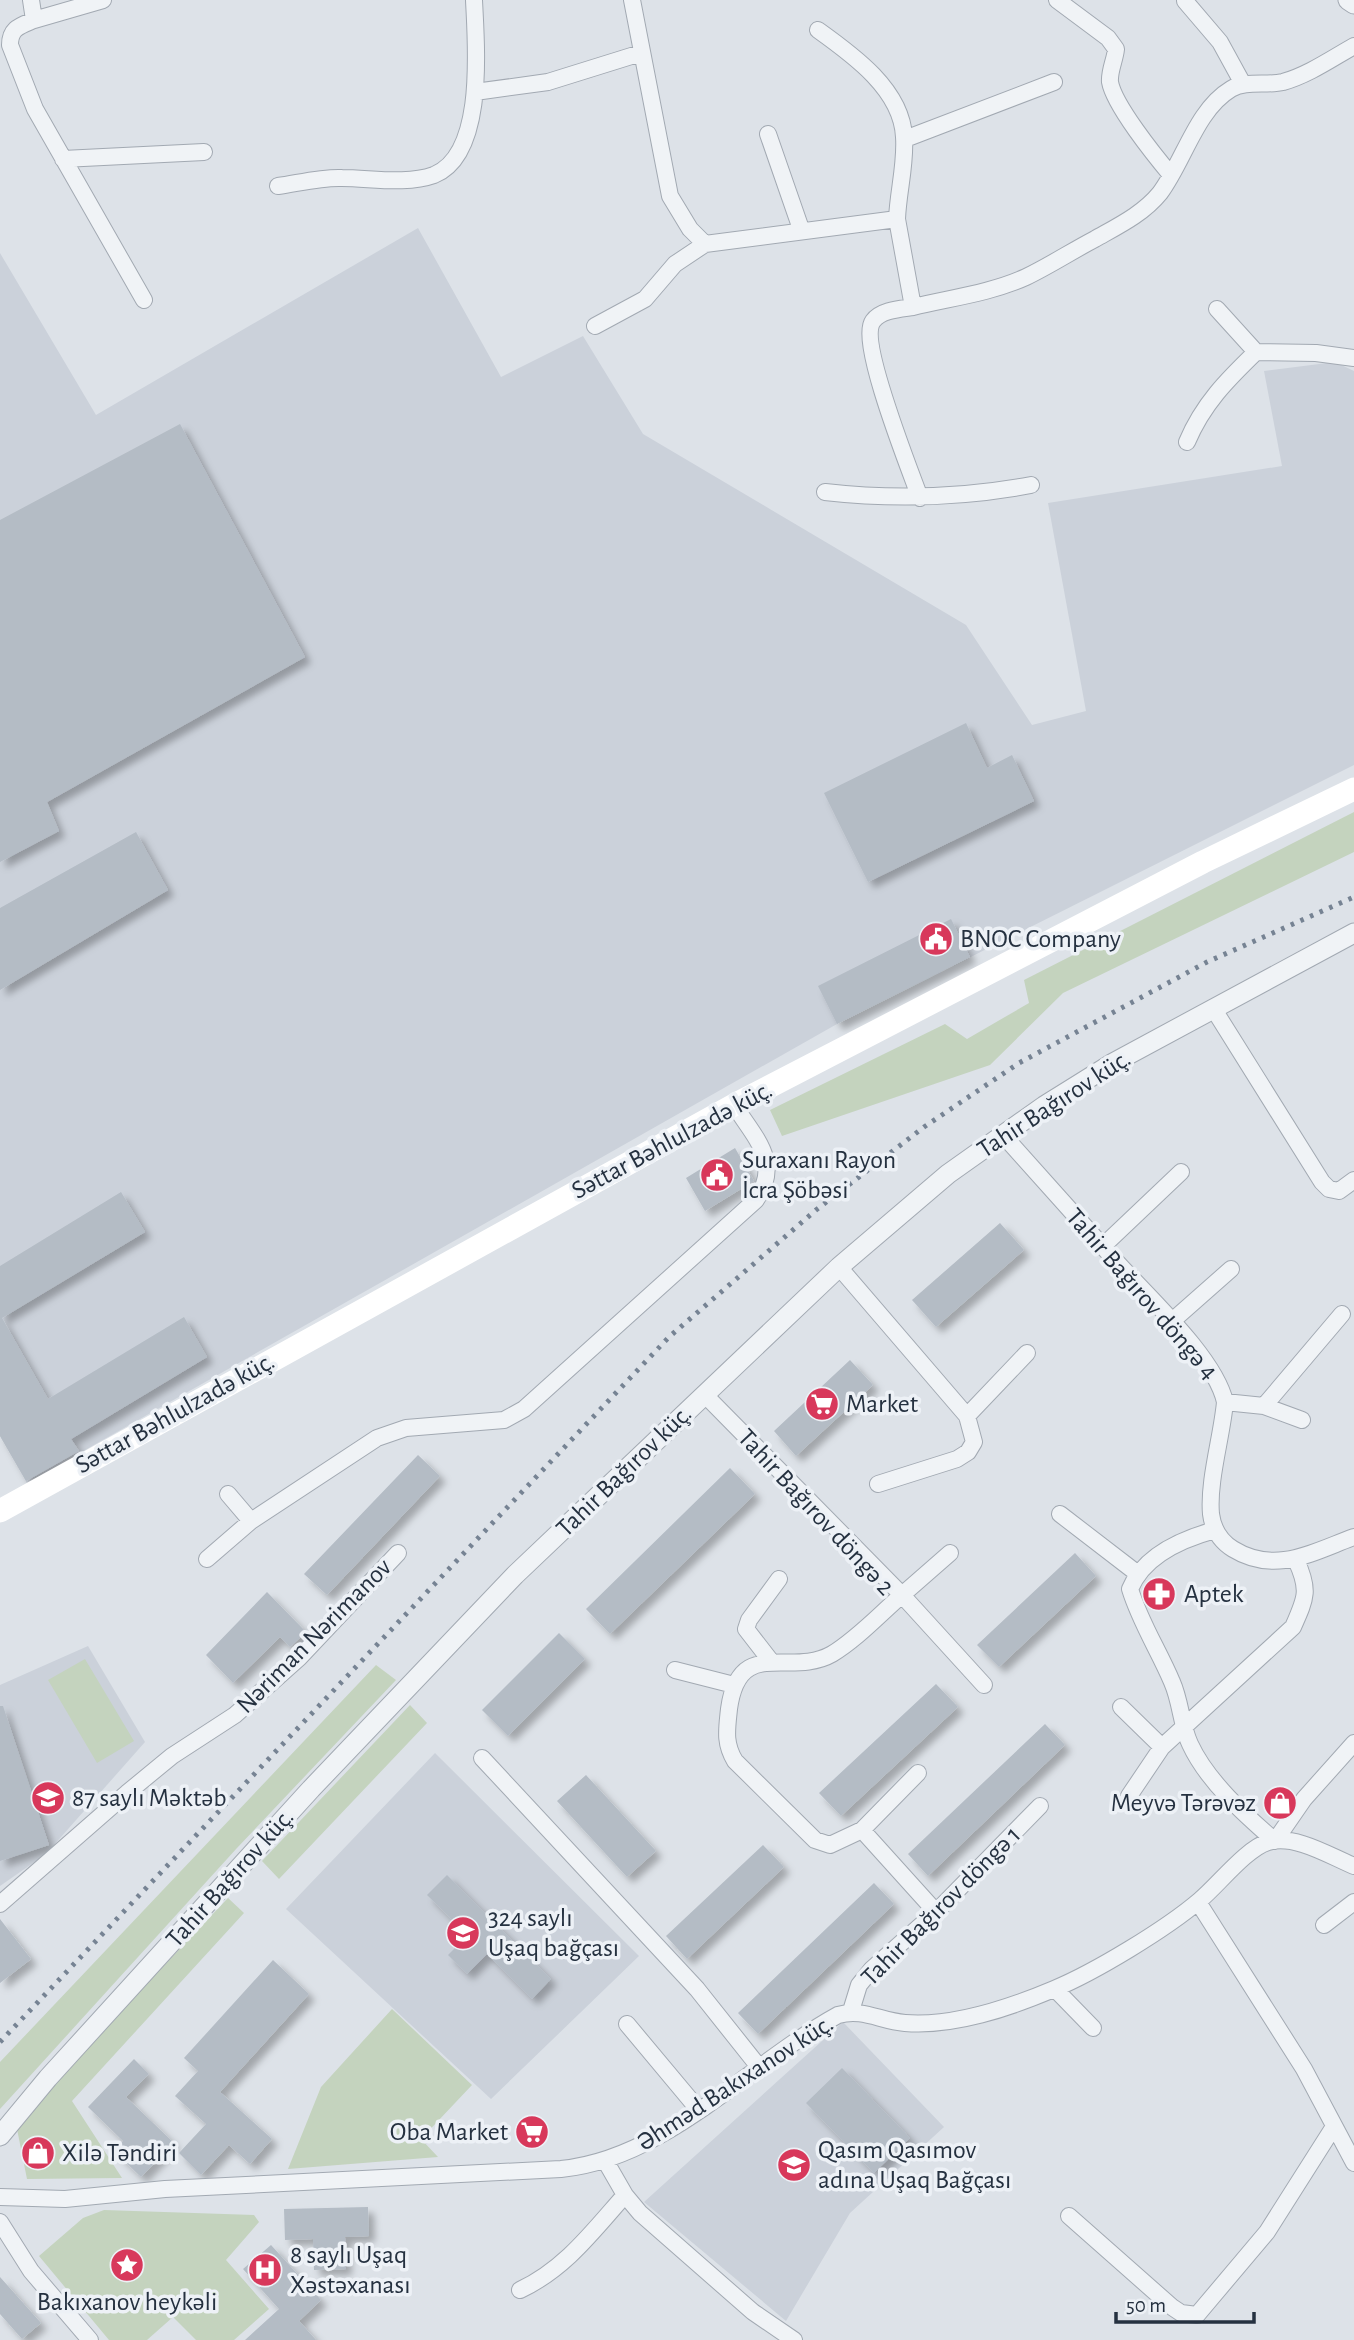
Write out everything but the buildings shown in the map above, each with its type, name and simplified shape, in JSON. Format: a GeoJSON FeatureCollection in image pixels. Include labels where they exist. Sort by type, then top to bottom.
{"type":"FeatureCollection","features":[{"type":"Feature","properties":{"kind":"main road","name":"Səttar Bəhlulzadə küç."},"geometry":{"type":"LineString","coordinates":[[0,1511],[734,1105],[1203,862],[1354,789]]}},
{"type":"Feature","properties":{"kind":"street"},"geometry":{"type":"LineString","coordinates":[[31,0],[34,20]]}},
{"type":"Feature","properties":{"kind":"street"},"geometry":{"type":"LineString","coordinates":[[103,0],[17,27],[10,35],[10,45],[35,109],[144,300]]}},
{"type":"Feature","properties":{"kind":"street"},"geometry":{"type":"LineString","coordinates":[[278,186],[340,177],[376,180],[435,174],[452,161],[465,142],[475,92],[474,0]]}},
{"type":"Feature","properties":{"kind":"street"},"geometry":{"type":"LineString","coordinates":[[632,0],[670,196],[690,229],[705,244]]}},
{"type":"Feature","properties":{"kind":"street"},"geometry":{"type":"LineString","coordinates":[[1057,0],[1108,38],[1116,49],[1110,85],[1145,143],[1171,175]]}},
{"type":"Feature","properties":{"kind":"street"},"geometry":{"type":"LineString","coordinates":[[1348,0],[1354,4]]}},
{"type":"Feature","properties":{"kind":"street"},"geometry":{"type":"LineString","coordinates":[[1185,1],[1220,42],[1243,84]]}},
{"type":"Feature","properties":{"kind":"street"},"geometry":{"type":"LineString","coordinates":[[818,30],[859,60],[883,88],[903,125],[905,139],[897,219],[913,307]]}},
{"type":"Feature","properties":{"kind":"street"},"geometry":{"type":"LineString","coordinates":[[920,498],[887,407],[869,341],[871,323],[880,314],[990,290],[1025,277],[1147,207],[1171,175],[1210,108],[1232,88],[1243,84],[1266,86],[1285,81],[1316,69],[1354,46]]}},
{"type":"Feature","properties":{"kind":"street"},"geometry":{"type":"LineString","coordinates":[[475,92],[548,82],[641,53]]}},
{"type":"Feature","properties":{"kind":"street"},"geometry":{"type":"LineString","coordinates":[[905,139],[1054,82]]}},
{"type":"Feature","properties":{"kind":"street"},"geometry":{"type":"LineString","coordinates":[[768,134],[801,229]]}},
{"type":"Feature","properties":{"kind":"street"},"geometry":{"type":"LineString","coordinates":[[63,159],[204,152]]}},
{"type":"Feature","properties":{"kind":"street"},"geometry":{"type":"LineString","coordinates":[[595,326],[645,299],[675,264],[705,244],[801,229],[897,219]]}},
{"type":"Feature","properties":{"kind":"street"},"geometry":{"type":"LineString","coordinates":[[1217,309],[1256,352]]}},
{"type":"Feature","properties":{"kind":"street"},"geometry":{"type":"LineString","coordinates":[[1187,443],[1198,415],[1215,392],[1256,352],[1316,353],[1354,358]]}},
{"type":"Feature","properties":{"kind":"street"},"geometry":{"type":"LineString","coordinates":[[825,492],[878,498],[920,498],[980,494],[1031,485]]}},
{"type":"Feature","properties":{"kind":"street","name":"Tahir Bağırov küç."},"geometry":{"type":"LineString","coordinates":[[0,2136],[66,2058],[408,1686],[515,1575],[839,1267],[948,1174],[1113,1063],[1354,933]]}},
{"type":"Feature","properties":{"kind":"street"},"geometry":{"type":"LineString","coordinates":[[1213,1008],[1322,1182],[1329,1189],[1339,1191],[1354,1181]]}},
{"type":"Feature","properties":{"kind":"street"},"geometry":{"type":"LineString","coordinates":[[207,1559],[251,1521],[377,1438],[406,1428],[504,1420],[524,1409],[756,1200],[766,1186],[768,1175],[765,1154],[734,1105]]}},
{"type":"Feature","properties":{"kind":"street","name":"Tahir Bağırov döngə 4"},"geometry":{"type":"LineString","coordinates":[[1003,1135],[1171,1322],[1213,1371],[1222,1387],[1225,1402],[1212,1499],[1215,1530]]}},
{"type":"Feature","properties":{"kind":"street"},"geometry":{"type":"LineString","coordinates":[[1102,1247],[1181,1172]]}},
{"type":"Feature","properties":{"kind":"street"},"geometry":{"type":"LineString","coordinates":[[839,1267],[967,1416],[974,1442],[968,1452],[878,1484]]}},
{"type":"Feature","properties":{"kind":"street"},"geometry":{"type":"LineString","coordinates":[[1171,1322],[1231,1269]]}},
{"type":"Feature","properties":{"kind":"street"},"geometry":{"type":"LineString","coordinates":[[1264,1406],[1342,1314]]}},
{"type":"Feature","properties":{"kind":"street"},"geometry":{"type":"LineString","coordinates":[[967,1416],[1027,1353]]}},
{"type":"Feature","properties":{"kind":"street","name":"Tahir Bağırov döngə 2"},"geometry":{"type":"LineString","coordinates":[[704,1394],[902,1595],[831,1655],[783,1663],[770,1660]]}},
{"type":"Feature","properties":{"kind":"street"},"geometry":{"type":"LineString","coordinates":[[1225,1402],[1264,1406],[1302,1420]]}},
{"type":"Feature","properties":{"kind":"street"},"geometry":{"type":"LineString","coordinates":[[228,1494],[251,1521]]}},
{"type":"Feature","properties":{"kind":"street"},"geometry":{"type":"LineString","coordinates":[[1060,1514],[1138,1574]]}},
{"type":"Feature","properties":{"kind":"street"},"geometry":{"type":"LineString","coordinates":[[1354,1537],[1296,1560],[1261,1561],[1240,1553],[1222,1540],[1215,1530],[1183,1539],[1138,1574],[1130,1589],[1143,1624],[1173,1684],[1190,1745],[1209,1773],[1253,1822],[1275,1841],[1299,1844],[1354,1866]]}},
{"type":"Feature","properties":{"kind":"street","name":"Nəriman Nərimanov"},"geometry":{"type":"LineString","coordinates":[[0,1904],[127,1793],[172,1756],[234,1715],[299,1658],[398,1553]]}},
{"type":"Feature","properties":{"kind":"street"},"geometry":{"type":"LineString","coordinates":[[950,1553],[902,1595],[984,1685]]}},
{"type":"Feature","properties":{"kind":"street"},"geometry":{"type":"LineString","coordinates":[[1129,1796],[1161,1747],[1293,1627],[1304,1602],[1307,1583],[1296,1560]]}},
{"type":"Feature","properties":{"kind":"street"},"geometry":{"type":"LineString","coordinates":[[779,1579],[749,1620],[746,1629],[770,1660],[756,1663],[734,1685],[726,1735],[728,1750],[735,1760],[815,1840],[830,1845],[862,1830],[918,1773]]}},
{"type":"Feature","properties":{"kind":"street"},"geometry":{"type":"LineString","coordinates":[[675,1671],[734,1685]]}},
{"type":"Feature","properties":{"kind":"street"},"geometry":{"type":"LineString","coordinates":[[1121,1706],[1161,1747]]}},
{"type":"Feature","properties":{"kind":"street"},"geometry":{"type":"LineString","coordinates":[[1275,1841],[1304,1799],[1354,1743]]}},
{"type":"Feature","properties":{"kind":"street"},"geometry":{"type":"LineString","coordinates":[[482,1758],[697,1989],[759,2067]]}},
{"type":"Feature","properties":{"kind":"street","name":"Tahir Bağırov döngə 1"},"geometry":{"type":"LineString","coordinates":[[851,2011],[859,1985],[872,1969],[936,1912],[1040,1806]]}},
{"type":"Feature","properties":{"kind":"street"},"geometry":{"type":"LineString","coordinates":[[862,1830],[936,1912]]}},
{"type":"Feature","properties":{"kind":"street","name":"Əhməd Bakıxanov küç."},"geometry":{"type":"LineString","coordinates":[[0,2197],[65,2199],[165,2189],[561,2169],[606,2162],[629,2153],[820,2025],[851,2011],[891,2021],[930,2023],[963,2018],[1055,1989],[1118,1954],[1198,1902],[1256,1849],[1275,1841]]}},
{"type":"Feature","properties":{"kind":"street"},"geometry":{"type":"LineString","coordinates":[[1198,1902],[1304,2070],[1354,2163]]}},
{"type":"Feature","properties":{"kind":"street"},"geometry":{"type":"LineString","coordinates":[[1324,1925],[1354,1902]]}},
{"type":"Feature","properties":{"kind":"street"},"geometry":{"type":"LineString","coordinates":[[1055,1989],[1093,2028]]}},
{"type":"Feature","properties":{"kind":"street"},"geometry":{"type":"LineString","coordinates":[[627,2025],[698,2109]]}},
{"type":"Feature","properties":{"kind":"street"},"geometry":{"type":"LineString","coordinates":[[1069,2216],[1172,2307],[1181,2313],[1197,2315],[1267,2232],[1333,2128]]}},
{"type":"Feature","properties":{"kind":"street"},"geometry":{"type":"LineString","coordinates":[[606,2162],[625,2195],[640,2213],[732,2294],[794,2340]]}},
{"type":"Feature","properties":{"kind":"street"},"geometry":{"type":"LineString","coordinates":[[520,2290],[551,2274],[566,2261],[625,2195]]}},
{"type":"Feature","properties":{"kind":"street"},"geometry":{"type":"LineString","coordinates":[[0,2222],[31,2271],[86,2338]]}},
{"type":"Feature","properties":{"kind":"shaded area"},"geometry":{"type":"Polygon","coordinates":[[[418,228],[501,377],[583,336],[643,434],[966,625],[1032,725],[1086,711],[1048,503],[1282,466],[1264,371],[1335,362],[1354,371],[1354,765],[837,1024],[27,1483],[0,1436],[0,253],[96,415],[418,228]]]}},
{"type":"Feature","properties":{"kind":"shaded area","name":"87 saylı Məktəb"},"geometry":{"type":"Polygon","coordinates":[[[88,1646],[145,1742],[46,1854],[0,1886],[0,1685],[88,1646]]]}},
{"type":"Feature","properties":{"kind":"shaded area","name":"324 saylı Uşaq bağçası"},"geometry":{"type":"Polygon","coordinates":[[[435,1753],[639,1956],[491,2099],[286,1909],[435,1753]]]}},
{"type":"Feature","properties":{"kind":"shaded area","name":"Qasım Qasımov adına Uşaq Bağçası"},"geometry":{"type":"Polygon","coordinates":[[[843,2022],[944,2127],[850,2213],[786,2321],[644,2202],[843,2022]]]}},
{"type":"Feature","properties":{"kind":"green space"},"geometry":{"type":"Polygon","coordinates":[[[1354,812],[1354,852],[1063,993],[990,1065],[782,1136],[770,1110],[945,1024],[967,1039],[1029,1003],[1024,980],[1354,812]]]}},
{"type":"Feature","properties":{"kind":"green space"},"geometry":{"type":"Polygon","coordinates":[[[85,1659],[134,1741],[97,1763],[48,1680],[85,1659]]]}},
{"type":"Feature","properties":{"kind":"green space"},"geometry":{"type":"Polygon","coordinates":[[[376,1665],[396,1680],[237,1848],[0,2109],[0,2062],[376,1665]]]}},
{"type":"Feature","properties":{"kind":"green space"},"geometry":{"type":"Polygon","coordinates":[[[410,1705],[427,1723],[279,1879],[262,1861],[410,1705]]]}},
{"type":"Feature","properties":{"kind":"green space"},"geometry":{"type":"Polygon","coordinates":[[[228,1898],[244,1913],[72,2101],[122,2178],[27,2179],[17,2129],[97,2036],[228,1898]]]}},
{"type":"Feature","properties":{"kind":"green space"},"geometry":{"type":"Polygon","coordinates":[[[392,2009],[472,2085],[421,2139],[438,2157],[288,2169],[321,2087],[392,2009]]]}},
{"type":"Feature","properties":{"kind":"green space"},"geometry":{"type":"Polygon","coordinates":[[[104,2210],[254,2215],[259,2222],[226,2260],[269,2309],[234,2340],[196,2340],[173,2317],[147,2340],[109,2340],[39,2256],[83,2218],[104,2210]]]}},
{"type":"Feature","properties":{"kind":"railway"},"geometry":{"type":"LineString","coordinates":[[0,2042],[669,1337],[816,1210],[924,1127],[1019,1063],[1207,962],[1354,897]]}},
{"type":"Feature","properties":{"kind":"place","name":"BNOC Company"},"geometry":{"type":"Point","coordinates":[936,939]}},
{"type":"Feature","properties":{"kind":"place","name":"Suraxanı Rayon İcra Şöbəsi"},"geometry":{"type":"Point","coordinates":[717,1175]}},
{"type":"Feature","properties":{"kind":"place","name":"Market"},"geometry":{"type":"Point","coordinates":[822,1404]}},
{"type":"Feature","properties":{"kind":"place","name":"Aptek"},"geometry":{"type":"Point","coordinates":[1159,1594]}},
{"type":"Feature","properties":{"kind":"place","name":"87 saylı Məktəb"},"geometry":{"type":"Point","coordinates":[48,1798]}},
{"type":"Feature","properties":{"kind":"place","name":"Meyvə Tərəvəz"},"geometry":{"type":"Point","coordinates":[1280,1803]}},
{"type":"Feature","properties":{"kind":"place","name":"324 saylı Uşaq bağçası"},"geometry":{"type":"Point","coordinates":[463,1933]}},
{"type":"Feature","properties":{"kind":"place","name":"Oba Market"},"geometry":{"type":"Point","coordinates":[532,2132]}},
{"type":"Feature","properties":{"kind":"place","name":"Xilə Təndiri"},"geometry":{"type":"Point","coordinates":[38,2153]}},
{"type":"Feature","properties":{"kind":"place","name":"Qasım Qasımov adına Uşaq Bağçası"},"geometry":{"type":"Point","coordinates":[794,2165]}},
{"type":"Feature","properties":{"kind":"place","name":"Bakıxanov heykəli"},"geometry":{"type":"Point","coordinates":[127,2265]}},
{"type":"Feature","properties":{"kind":"place","name":"8 saylı Uşaq Xəstəxanası"},"geometry":{"type":"Point","coordinates":[265,2270]}}]}
